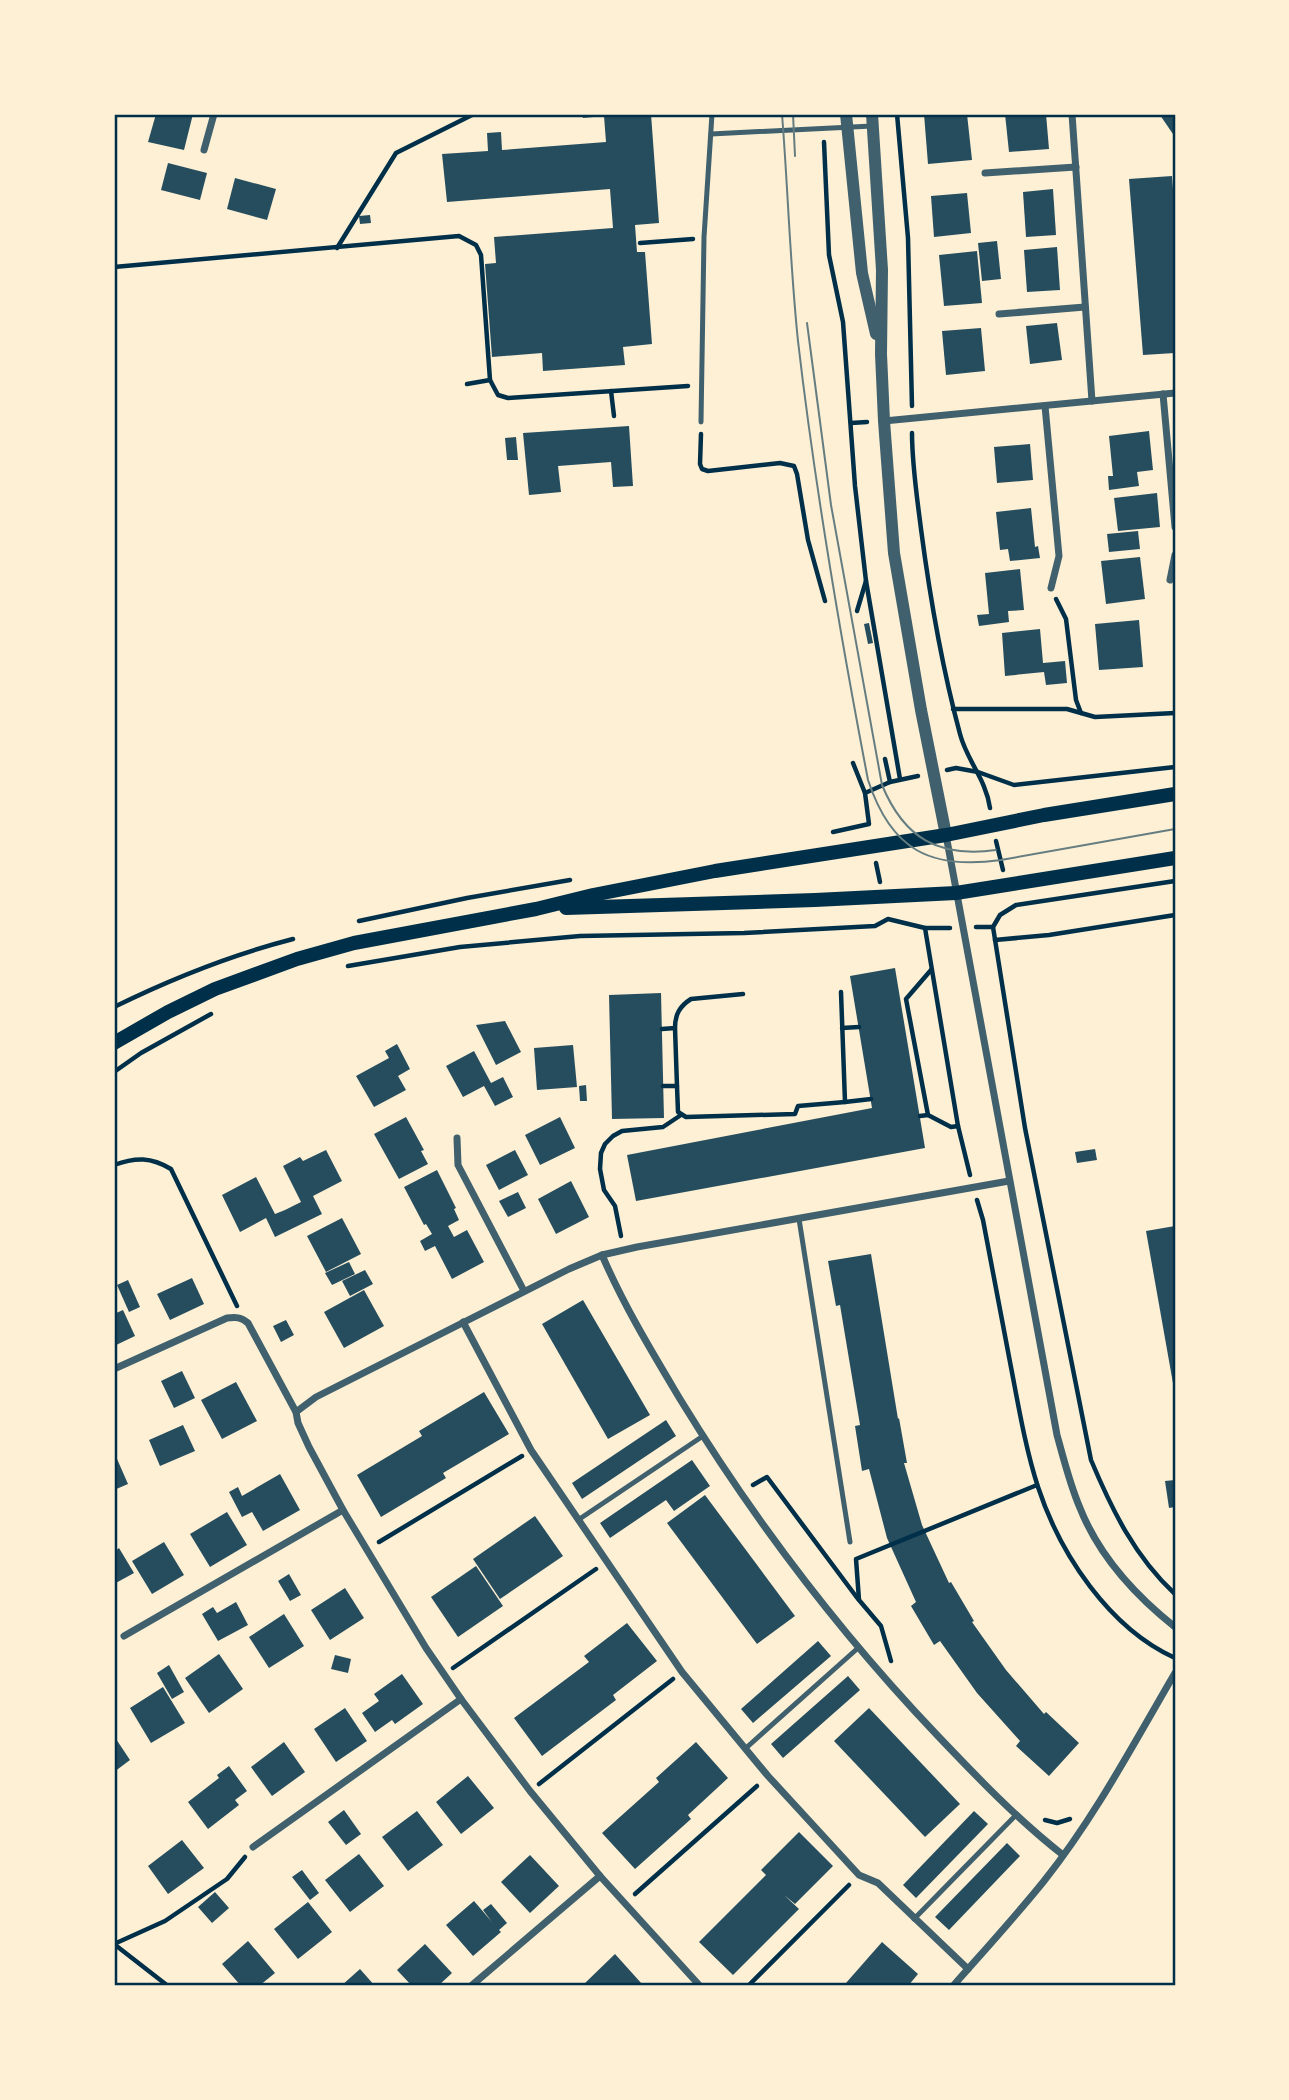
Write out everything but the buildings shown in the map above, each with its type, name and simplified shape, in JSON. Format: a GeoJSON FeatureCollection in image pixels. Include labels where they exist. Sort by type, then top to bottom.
{"type":"FeatureCollection","features":[{"type":"Feature","properties":{"kind":"main road"},"geometry":{"type":"LineString","coordinates":[[114,1042],[215,989],[298,959],[354,943],[536,909],[715,871],[946,835],[1044,815],[1175,794]]}},
{"type":"Feature","properties":{"kind":"main road"},"geometry":{"type":"LineString","coordinates":[[536,909],[956,893],[1175,858]]}},
{"type":"Feature","properties":{"kind":"street"},"geometry":{"type":"LineString","coordinates":[[204,149],[214,114]]}},
{"type":"Feature","properties":{"kind":"street"},"geometry":{"type":"LineString","coordinates":[[1072,114],[1092,401]]}},
{"type":"Feature","properties":{"kind":"street"},"geometry":{"type":"LineString","coordinates":[[846,120],[862,273],[881,355]]}},
{"type":"Feature","properties":{"kind":"street"},"geometry":{"type":"LineString","coordinates":[[872,120],[882,270],[881,355],[884,421],[894,553],[920,710],[946,835],[1058,1435],[1077,1500],[1106,1556],[1138,1594],[1175,1627]]}},
{"type":"Feature","properties":{"kind":"street"},"geometry":{"type":"LineString","coordinates":[[985,173],[1076,167]]}},
{"type":"Feature","properties":{"kind":"street"},"geometry":{"type":"LineString","coordinates":[[999,314],[1085,307]]}},
{"type":"Feature","properties":{"kind":"street"},"geometry":{"type":"LineString","coordinates":[[884,421],[1175,393]]}},
{"type":"Feature","properties":{"kind":"street"},"geometry":{"type":"LineString","coordinates":[[1163,394],[1175,527]]}},
{"type":"Feature","properties":{"kind":"street"},"geometry":{"type":"LineString","coordinates":[[1045,406],[1059,556],[1051,588]]}},
{"type":"Feature","properties":{"kind":"street"},"geometry":{"type":"LineString","coordinates":[[1170,580],[1175,555]]}},
{"type":"Feature","properties":{"kind":"street"},"geometry":{"type":"LineString","coordinates":[[457,1138],[458,1165],[524,1291]]}},
{"type":"Feature","properties":{"kind":"street"},"geometry":{"type":"LineString","coordinates":[[296,1412],[316,1397],[524,1291],[602,1255],[1009,1181]]}},
{"type":"Feature","properties":{"kind":"street"},"geometry":{"type":"LineString","coordinates":[[602,1255],[635,1324],[703,1436],[799,1574],[858,1648],[906,1702],[1016,1815],[1063,1855]]}},
{"type":"Feature","properties":{"kind":"street"},"geometry":{"type":"LineString","coordinates":[[114,1369],[228,1318],[235,1317],[248,1323],[296,1412],[309,1447],[343,1510],[461,1699],[530,1791],[600,1876],[700,1986]]}},
{"type":"Feature","properties":{"kind":"street"},"geometry":{"type":"LineString","coordinates":[[463,1322],[531,1450],[682,1672],[768,1776],[859,1875],[878,1883],[968,1969]]}},
{"type":"Feature","properties":{"kind":"street"},"geometry":{"type":"LineString","coordinates":[[124,1636],[343,1510]]}},
{"type":"Feature","properties":{"kind":"street"},"geometry":{"type":"LineString","coordinates":[[953,1986],[1044,1881],[1063,1855],[1097,1805],[1175,1673]]}},
{"type":"Feature","properties":{"kind":"street"},"geometry":{"type":"LineString","coordinates":[[253,1847],[461,1699]]}},
{"type":"Feature","properties":{"kind":"street"},"geometry":{"type":"LineString","coordinates":[[471,1986],[600,1876]]}},
{"type":"Feature","properties":{"kind":"lane"},"geometry":{"type":"LineString","coordinates":[[701,422],[704,237],[712,114]]}},
{"type":"Feature","properties":{"kind":"lane"},"geometry":{"type":"LineString","coordinates":[[711,134],[823,128],[846,120],[872,120]]}},
{"type":"Feature","properties":{"kind":"lane"},"geometry":{"type":"LineString","coordinates":[[799,1219],[850,1542]]}},
{"type":"Feature","properties":{"kind":"lane"},"geometry":{"type":"LineString","coordinates":[[578,1520],[703,1436]]}},
{"type":"Feature","properties":{"kind":"lane"},"geometry":{"type":"LineString","coordinates":[[746,1748],[858,1648]]}},
{"type":"Feature","properties":{"kind":"lane"},"geometry":{"type":"LineString","coordinates":[[914,1919],[1016,1815]]}},
{"type":"Feature","properties":{"kind":"path"},"geometry":{"type":"LineString","coordinates":[[337,248],[396,153],[474,114]]}},
{"type":"Feature","properties":{"kind":"path"},"geometry":{"type":"LineString","coordinates":[[897,114],[908,238],[912,458],[929,592],[962,743],[978,772],[1014,785],[1175,766]]}},
{"type":"Feature","properties":{"kind":"path"},"geometry":{"type":"LineString","coordinates":[[823,128],[829,255],[843,321],[855,486],[866,581],[900,779]]}},
{"type":"Feature","properties":{"kind":"path"},"geometry":{"type":"LineString","coordinates":[[114,267],[459,236],[476,245],[481,255],[490,380],[498,395],[508,398],[702,385]]}},
{"type":"Feature","properties":{"kind":"path"},"geometry":{"type":"LineString","coordinates":[[640,243],[704,237]]}},
{"type":"Feature","properties":{"kind":"path"},"geometry":{"type":"LineString","coordinates":[[467,384],[490,380]]}},
{"type":"Feature","properties":{"kind":"path"},"geometry":{"type":"LineString","coordinates":[[611,391],[614,416]]}},
{"type":"Feature","properties":{"kind":"path"},"geometry":{"type":"LineString","coordinates":[[701,422],[702,469],[708,471],[780,463],[794,466],[808,540],[825,601]]}},
{"type":"Feature","properties":{"kind":"path"},"geometry":{"type":"LineString","coordinates":[[857,611],[866,581]]}},
{"type":"Feature","properties":{"kind":"path"},"geometry":{"type":"LineString","coordinates":[[1051,588],[1066,619],[1076,700],[1082,713]]}},
{"type":"Feature","properties":{"kind":"path"},"geometry":{"type":"LineString","coordinates":[[953,709],[1067,709],[1095,717],[1175,713]]}},
{"type":"Feature","properties":{"kind":"path"},"geometry":{"type":"LineString","coordinates":[[885,759],[890,782]]}},
{"type":"Feature","properties":{"kind":"path"},"geometry":{"type":"LineString","coordinates":[[853,763],[865,793]]}},
{"type":"Feature","properties":{"kind":"path"},"geometry":{"type":"LineString","coordinates":[[869,824],[888,919]]}},
{"type":"Feature","properties":{"kind":"path"},"geometry":{"type":"LineString","coordinates":[[1175,881],[1016,905],[1000,915],[993,927],[1025,1128],[1091,1460],[1108,1502],[1131,1542],[1157,1577],[1175,1594]]}},
{"type":"Feature","properties":{"kind":"path"},"geometry":{"type":"LineString","coordinates":[[995,940],[1049,935],[1175,915]]}},
{"type":"Feature","properties":{"kind":"path"},"geometry":{"type":"LineString","coordinates":[[335,968],[460,947],[580,936],[744,933],[875,926],[888,919],[925,928],[958,1126],[983,1220],[1037,1485],[1046,1510],[1070,1556],[1098,1597],[1125,1625],[1155,1648],[1173,1657],[1164,1667]]}},
{"type":"Feature","properties":{"kind":"path"},"geometry":{"type":"LineString","coordinates":[[928,1115],[905,1012],[906,999],[931,969]]}},
{"type":"Feature","properties":{"kind":"path"},"geometry":{"type":"LineString","coordinates":[[841,992],[845,1102]]}},
{"type":"Feature","properties":{"kind":"path"},"geometry":{"type":"LineString","coordinates":[[743,994],[691,999],[678,1011],[675,1028],[678,1112],[681,1115],[796,1114],[798,1105],[871,1099]]}},
{"type":"Feature","properties":{"kind":"path"},"geometry":{"type":"LineString","coordinates":[[114,1072],[141,1053],[218,1010]]}},
{"type":"Feature","properties":{"kind":"path"},"geometry":{"type":"LineString","coordinates":[[842,1028],[859,1027]]}},
{"type":"Feature","properties":{"kind":"path"},"geometry":{"type":"LineString","coordinates":[[662,1028],[675,1028]]}},
{"type":"Feature","properties":{"kind":"path"},"geometry":{"type":"LineString","coordinates":[[663,1086],[677,1086]]}},
{"type":"Feature","properties":{"kind":"path"},"geometry":{"type":"LineString","coordinates":[[624,1250],[615,1206],[604,1189],[600,1168],[601,1153],[605,1144],[622,1131],[663,1127],[681,1115]]}},
{"type":"Feature","properties":{"kind":"path"},"geometry":{"type":"LineString","coordinates":[[920,1116],[928,1115],[951,1127],[958,1126]]}},
{"type":"Feature","properties":{"kind":"path"},"geometry":{"type":"LineString","coordinates":[[114,1165],[134,1158],[145,1158],[159,1161],[171,1169],[243,1319]]}},
{"type":"Feature","properties":{"kind":"path"},"geometry":{"type":"LineString","coordinates":[[366,1550],[531,1450]]}},
{"type":"Feature","properties":{"kind":"path"},"geometry":{"type":"LineString","coordinates":[[741,1493],[767,1477],[881,1626],[892,1666]]}},
{"type":"Feature","properties":{"kind":"path"},"geometry":{"type":"LineString","coordinates":[[859,1600],[856,1559],[1037,1485]]}},
{"type":"Feature","properties":{"kind":"path"},"geometry":{"type":"LineString","coordinates":[[444,1674],[606,1563]]}},
{"type":"Feature","properties":{"kind":"path"},"geometry":{"type":"LineString","coordinates":[[530,1791],[682,1672]]}},
{"type":"Feature","properties":{"kind":"path"},"geometry":{"type":"LineString","coordinates":[[624,1903],[768,1776]]}},
{"type":"Feature","properties":{"kind":"path"},"geometry":{"type":"LineString","coordinates":[[1045,1820],[1057,1823],[1068,1821],[1075,1814]]}},
{"type":"Feature","properties":{"kind":"path"},"geometry":{"type":"LineString","coordinates":[[168,1986],[114,1944],[165,1921],[226,1879],[253,1847]]}},
{"type":"Feature","properties":{"kind":"path"},"geometry":{"type":"LineString","coordinates":[[748,1986],[859,1875]]}},
{"type":"Feature","properties":{"kind":"tram line"},"geometry":{"type":"LineString","coordinates":[[782,114],[795,313],[812,451],[868,780],[877,804],[901,839],[934,858],[954,862],[1001,860],[1175,829]]}},
{"type":"Feature","properties":{"kind":"tram line"},"geometry":{"type":"LineString","coordinates":[[793,114],[795,156]]}},
{"type":"Feature","properties":{"kind":"tram line"},"geometry":{"type":"LineString","coordinates":[[807,323],[831,505],[882,785],[901,819],[912,831],[926,840],[957,851],[996,850]]}}]}
